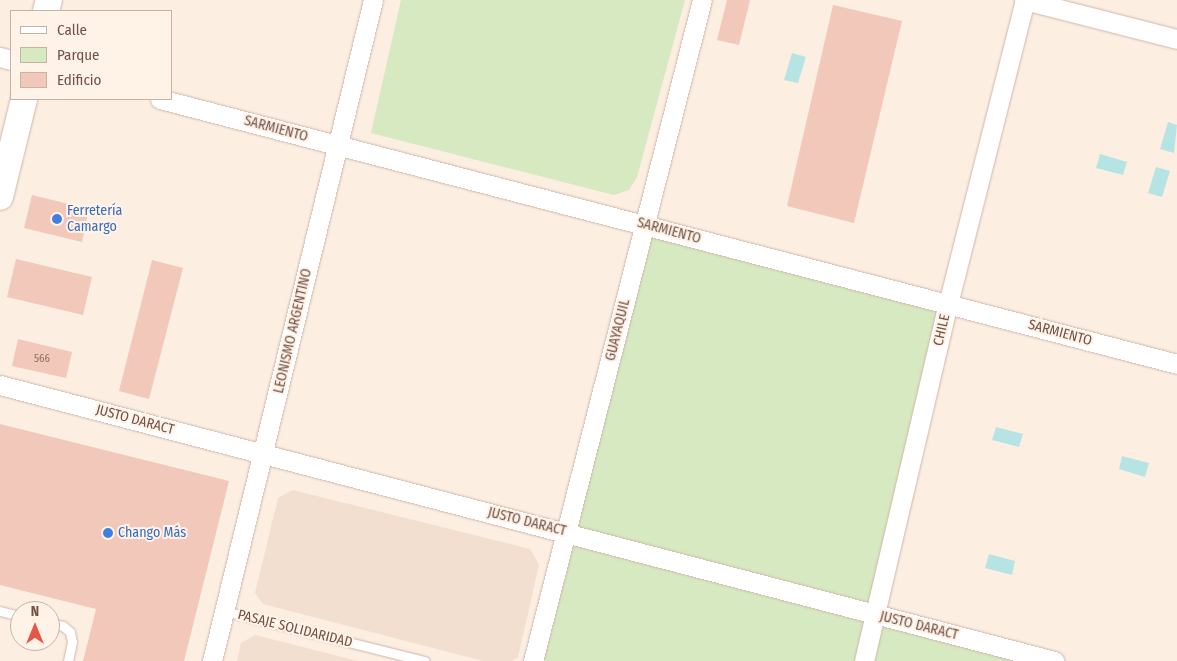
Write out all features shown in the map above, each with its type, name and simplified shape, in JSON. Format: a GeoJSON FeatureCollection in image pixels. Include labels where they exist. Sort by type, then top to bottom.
{"type":"FeatureCollection","features":[{"type":"Feature","properties":{"kind":"main road"},"geometry":{"type":"LineString","coordinates":[[0,197],[24,100]]}},
{"type":"Feature","properties":{"kind":"street","name":"LEONISMO ARGENTINO"},"geometry":{"type":"LineString","coordinates":[[212,661],[374,0]]}},
{"type":"Feature","properties":{"kind":"street","name":"GUAYAQUIL"},"geometry":{"type":"LineString","coordinates":[[534,661],[702,0]]}},
{"type":"Feature","properties":{"kind":"street"},"geometry":{"type":"LineString","coordinates":[[1025,0],[1177,39]]}},
{"type":"Feature","properties":{"kind":"street","name":"CHILE"},"geometry":{"type":"LineString","coordinates":[[864,661],[948,304],[1025,0]]}},
{"type":"Feature","properties":{"kind":"street","name":"SARMIENTO"},"geometry":{"type":"LineString","coordinates":[[164,100],[1177,364]]}},
{"type":"Feature","properties":{"kind":"street","name":"JUSTO DARACT"},"geometry":{"type":"LineString","coordinates":[[0,385],[1054,661]]}},
{"type":"Feature","properties":{"kind":"lane","name":"PASAJE SOLIDARIDAD"},"geometry":{"type":"LineString","coordinates":[[224,611],[425,661]]}},
{"type":"Feature","properties":{"kind":"lane"},"geometry":{"type":"LineString","coordinates":[[60,625],[70,632],[72,642],[68,661]]}},
{"type":"Feature","properties":{"kind":"shaded area"},"geometry":{"type":"Polygon","coordinates":[[[293,490],[530,549],[539,565],[518,657],[512,661],[483,661],[263,604],[255,593],[278,498],[293,490]]]}},
{"type":"Feature","properties":{"kind":"shaded area"},"geometry":{"type":"Polygon","coordinates":[[[255,635],[358,661],[237,661],[241,643],[255,635]]]}},
{"type":"Feature","properties":{"kind":"green space"},"geometry":{"type":"Polygon","coordinates":[[[401,0],[685,0],[637,177],[629,190],[614,195],[371,133],[401,0]]]}},
{"type":"Feature","properties":{"kind":"green space"},"geometry":{"type":"Polygon","coordinates":[[[645,224],[948,304],[875,615],[1054,661],[535,661],[645,224]]]}},
{"type":"Feature","properties":{"kind":"water"},"geometry":{"type":"Polygon","coordinates":[[[792,53],[806,57],[798,83],[784,80],[792,53]]]}},
{"type":"Feature","properties":{"kind":"water"},"geometry":{"type":"Polygon","coordinates":[[[1168,122],[1177,125],[1174,153],[1160,149],[1168,122]]]}},
{"type":"Feature","properties":{"kind":"water"},"geometry":{"type":"Polygon","coordinates":[[[1100,154],[1127,162],[1123,175],[1096,168],[1100,154]]]}},
{"type":"Feature","properties":{"kind":"water"},"geometry":{"type":"Polygon","coordinates":[[[1156,167],[1170,171],[1162,197],[1148,193],[1156,167]]]}},
{"type":"Feature","properties":{"kind":"water"},"geometry":{"type":"Polygon","coordinates":[[[996,427],[1023,434],[1019,447],[992,440],[996,427]]]}},
{"type":"Feature","properties":{"kind":"water"},"geometry":{"type":"Polygon","coordinates":[[[1122,456],[1149,463],[1145,477],[1119,469],[1122,456]]]}},
{"type":"Feature","properties":{"kind":"water"},"geometry":{"type":"Polygon","coordinates":[[[989,554],[1015,561],[1012,575],[985,568],[989,554]]]}},
{"type":"Feature","properties":{"kind":"building"},"geometry":{"type":"Polygon","coordinates":[[[727,0],[750,0],[739,45],[717,40],[727,0]]]}},
{"type":"Feature","properties":{"kind":"building"},"geometry":{"type":"Polygon","coordinates":[[[833,5],[902,21],[854,223],[787,206],[833,5]]]}},
{"type":"Feature","properties":{"kind":"building","name":"Ferretería Camargo"},"geometry":{"type":"Polygon","coordinates":[[[32,195],[89,209],[82,242],[24,228],[32,195]]]}},
{"type":"Feature","properties":{"kind":"building"},"geometry":{"type":"Polygon","coordinates":[[[16,259],[92,277],[83,315],[7,297],[16,259]]]}},
{"type":"Feature","properties":{"kind":"building"},"geometry":{"type":"Polygon","coordinates":[[[152,260],[183,268],[149,399],[119,391],[152,260]]]}},
{"type":"Feature","properties":{"kind":"building"},"geometry":{"type":"Polygon","coordinates":[[[18,339],[72,352],[66,378],[12,366],[18,339]]]}},
{"type":"Feature","properties":{"kind":"building","name":"Chango Más"},"geometry":{"type":"Polygon","coordinates":[[[0,424],[229,481],[184,661],[83,661],[96,609],[0,585],[0,424]]]}},
{"type":"Feature","properties":{"kind":"place","name":"Ferretería Camargo"},"geometry":{"type":"Point","coordinates":[57,219]}},
{"type":"Feature","properties":{"kind":"place","name":"Chango Más"},"geometry":{"type":"Point","coordinates":[108,533]}}]}
